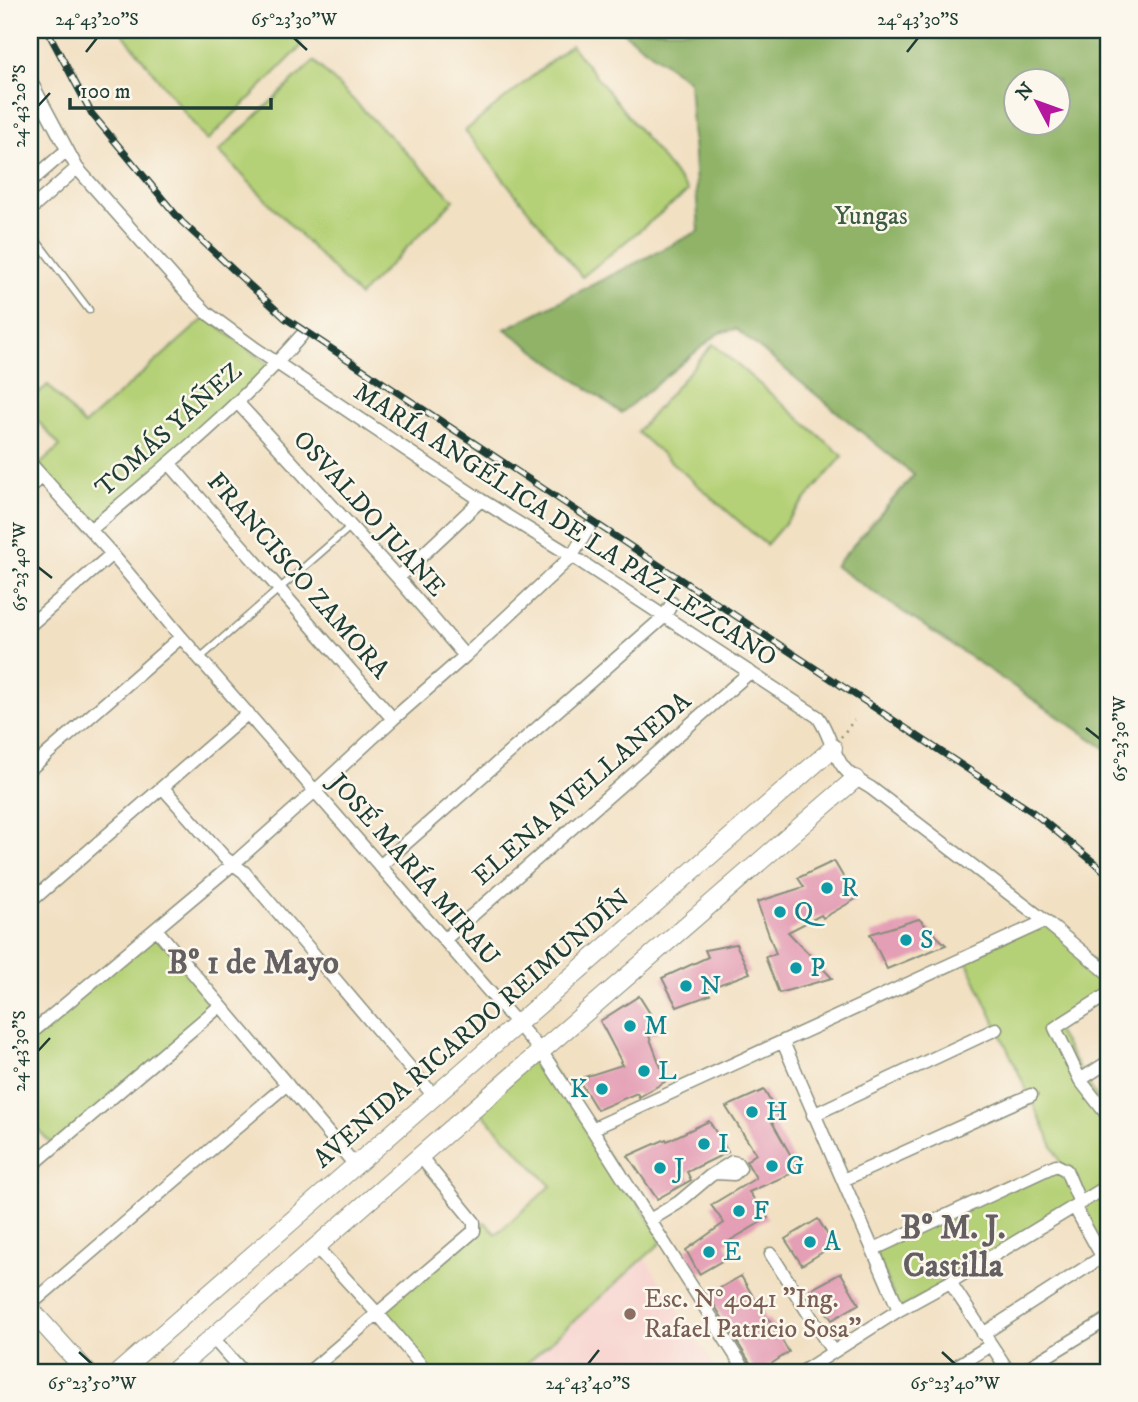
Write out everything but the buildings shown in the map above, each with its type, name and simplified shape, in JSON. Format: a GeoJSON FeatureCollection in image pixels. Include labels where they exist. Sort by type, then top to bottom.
{"type":"FeatureCollection","features":[{"type":"Feature","properties":{"kind":"street","name":"MARÍA ANGÉLICA DE LA PAZ LEZCANO"},"geometry":{"type":"LineString","coordinates":[[30,80],[77,168],[198,304],[218,321],[277,364],[481,500],[572,556],[818,717],[844,768],[855,779],[871,788],[1045,921],[1108,973]]}},
{"type":"Feature","properties":{"kind":"street"},"geometry":{"type":"LineString","coordinates":[[30,182],[67,150]]}},
{"type":"Feature","properties":{"kind":"street"},"geometry":{"type":"LineString","coordinates":[[30,210],[77,168]]}},
{"type":"Feature","properties":{"kind":"street","name":"TOMÁS YÁÑEZ"},"geometry":{"type":"LineString","coordinates":[[90,530],[237,402],[277,364],[301,336]]}},
{"type":"Feature","properties":{"kind":"street","name":"OSVALDO JUANE"},"geometry":{"type":"LineString","coordinates":[[237,402],[398,578],[465,656]]}},
{"type":"Feature","properties":{"kind":"street","name":"JOSÉ MARÍA MIRAU"},"geometry":{"type":"LineString","coordinates":[[30,463],[112,554],[541,1051],[746,1372]]}},
{"type":"Feature","properties":{"kind":"street","name":"FRANCISCO ZAMORA"},"geometry":{"type":"LineString","coordinates":[[169,463],[393,719]]}},
{"type":"Feature","properties":{"kind":"street"},"geometry":{"type":"LineString","coordinates":[[30,487],[42,477]]}},
{"type":"Feature","properties":{"kind":"street"},"geometry":{"type":"LineString","coordinates":[[398,578],[481,500]]}},
{"type":"Feature","properties":{"kind":"street"},"geometry":{"type":"LineString","coordinates":[[30,1034],[233,864],[465,656],[572,556],[589,527]]}},
{"type":"Feature","properties":{"kind":"street"},"geometry":{"type":"LineString","coordinates":[[30,625],[112,554]]}},
{"type":"Feature","properties":{"kind":"street"},"geometry":{"type":"LineString","coordinates":[[380,866],[664,616],[672,603]]}},
{"type":"Feature","properties":{"kind":"street"},"geometry":{"type":"LineString","coordinates":[[30,769],[181,637]]}},
{"type":"Feature","properties":{"kind":"street","name":"ELENA AVELLANEDA"},"geometry":{"type":"LineString","coordinates":[[444,940],[750,672]]}},
{"type":"Feature","properties":{"kind":"street"},"geometry":{"type":"LineString","coordinates":[[30,902],[248,713]]}},
{"type":"Feature","properties":{"kind":"street","name":"AVENIDA RICARDO REIMUNDÍN"},"geometry":{"type":"LineString","coordinates":[[119,1372],[833,748]]}},
{"type":"Feature","properties":{"kind":"street"},"geometry":{"type":"LineString","coordinates":[[173,1372],[855,779]]}},
{"type":"Feature","properties":{"kind":"street"},"geometry":{"type":"LineString","coordinates":[[163,788],[225,858],[244,872],[435,1097]]}},
{"type":"Feature","properties":{"kind":"street"},"geometry":{"type":"LineString","coordinates":[[592,1129],[1045,921]]}},
{"type":"Feature","properties":{"kind":"street"},"geometry":{"type":"LineString","coordinates":[[156,929],[355,1165]]}},
{"type":"Feature","properties":{"kind":"street"},"geometry":{"type":"LineString","coordinates":[[1108,994],[1055,1028],[1080,1080],[1108,1116]]}},
{"type":"Feature","properties":{"kind":"street"},"geometry":{"type":"LineString","coordinates":[[30,1167],[220,1006]]}},
{"type":"Feature","properties":{"kind":"street"},"geometry":{"type":"LineString","coordinates":[[813,1115],[996,1029]]}},
{"type":"Feature","properties":{"kind":"street"},"geometry":{"type":"LineString","coordinates":[[783,1042],[899,1310]]}},
{"type":"Feature","properties":{"kind":"street"},"geometry":{"type":"LineString","coordinates":[[1080,1080],[1108,1062]]}},
{"type":"Feature","properties":{"kind":"street"},"geometry":{"type":"LineString","coordinates":[[87,1372],[30,1307],[287,1084]]}},
{"type":"Feature","properties":{"kind":"street"},"geometry":{"type":"LineString","coordinates":[[843,1180],[1031,1095]]}},
{"type":"Feature","properties":{"kind":"street"},"geometry":{"type":"LineString","coordinates":[[310,1372],[474,1231],[474,1222],[420,1156]]}},
{"type":"Feature","properties":{"kind":"street"},"geometry":{"type":"LineString","coordinates":[[874,1249],[1056,1165],[1066,1170],[1077,1204],[1105,1262],[987,1339],[947,1372]]}},
{"type":"Feature","properties":{"kind":"street"},"geometry":{"type":"LineString","coordinates":[[650,1220],[678,1203],[716,1172]]}},
{"type":"Feature","properties":{"kind":"street"},"geometry":{"type":"LineString","coordinates":[[802,1372],[899,1310],[1108,1186]]}},
{"type":"Feature","properties":{"kind":"street"},"geometry":{"type":"LineString","coordinates":[[316,1247],[427,1372]]}},
{"type":"Feature","properties":{"kind":"street"},"geometry":{"type":"LineString","coordinates":[[771,1254],[833,1352]]}},
{"type":"Feature","properties":{"kind":"street"},"geometry":{"type":"LineString","coordinates":[[950,1282],[1009,1372]]}},
{"type":"Feature","properties":{"kind":"street"},"geometry":{"type":"LineString","coordinates":[[1021,1372],[1108,1319]]}},
{"type":"Feature","properties":{"kind":"street"},"geometry":{"type":"LineString","coordinates":[[212,1337],[243,1372]]}},
{"type":"Feature","properties":{"kind":"lane"},"geometry":{"type":"LineString","coordinates":[[30,232],[89,310]]}},
{"type":"Feature","properties":{"kind":"lane"},"geometry":{"type":"LineString","coordinates":[[200,658],[350,527]]}},
{"type":"Feature","properties":{"kind":"path"},"geometry":{"type":"LineString","coordinates":[[833,748],[854,720]]}},
{"type":"Feature","properties":{"kind":"shaded area","name":"Esc. N°4041 \"Ing. Rafael Patricio Sosa\""},"geometry":{"type":"Polygon","coordinates":[[[643,1255],[718,1372],[516,1372],[643,1255]]]}},
{"type":"Feature","properties":{"kind":"green space"},"geometry":{"type":"Polygon","coordinates":[[[120,30],[289,30],[302,46],[207,141],[120,30]]]}},
{"type":"Feature","properties":{"kind":"green space","name":"Yungas"},"geometry":{"type":"Polygon","coordinates":[[[620,30],[1108,30],[1108,750],[835,566],[914,475],[736,329],[719,333],[621,413],[505,329],[699,231],[689,81],[620,30]]]}},
{"type":"Feature","properties":{"kind":"green space"},"geometry":{"type":"Polygon","coordinates":[[[571,45],[688,191],[582,277],[465,131],[571,45]]]}},
{"type":"Feature","properties":{"kind":"green space"},"geometry":{"type":"Polygon","coordinates":[[[314,61],[454,200],[359,296],[219,151],[314,61]]]}},
{"type":"Feature","properties":{"kind":"green space"},"geometry":{"type":"Polygon","coordinates":[[[206,317],[271,366],[90,530],[35,469],[60,446],[30,412],[30,400],[48,385],[84,425],[206,317]]]}},
{"type":"Feature","properties":{"kind":"green space"},"geometry":{"type":"Polygon","coordinates":[[[713,344],[843,456],[766,545],[637,432],[713,344]]]}},
{"type":"Feature","properties":{"kind":"green space"},"geometry":{"type":"Polygon","coordinates":[[[1045,921],[1108,973],[1108,994],[1055,1028],[1108,1116],[1108,1261],[1075,1206],[899,1310],[874,1249],[1056,1165],[1064,1170],[965,958],[1045,921]]]}},
{"type":"Feature","properties":{"kind":"green space"},"geometry":{"type":"Polygon","coordinates":[[[156,929],[220,1006],[54,1147],[30,1120],[30,1034],[156,929]]]}},
{"type":"Feature","properties":{"kind":"green space"},"geometry":{"type":"Polygon","coordinates":[[[541,1051],[663,1241],[517,1372],[427,1372],[377,1313],[485,1222],[496,1234],[551,1186],[476,1107],[541,1051]]]}},
{"type":"Feature","properties":{"kind":"railway"},"geometry":{"type":"LineString","coordinates":[[47,30],[92,114],[182,222],[285,318],[1034,813],[1108,874]]}},
{"type":"Feature","properties":{"kind":"place","name":"R"},"geometry":{"type":"Point","coordinates":[827,888]}},
{"type":"Feature","properties":{"kind":"place","name":"Q"},"geometry":{"type":"Point","coordinates":[780,912]}},
{"type":"Feature","properties":{"kind":"place","name":"S"},"geometry":{"type":"Point","coordinates":[906,940]}},
{"type":"Feature","properties":{"kind":"place","name":"P"},"geometry":{"type":"Point","coordinates":[796,968]}},
{"type":"Feature","properties":{"kind":"place","name":"N"},"geometry":{"type":"Point","coordinates":[686,986]}},
{"type":"Feature","properties":{"kind":"place","name":"M"},"geometry":{"type":"Point","coordinates":[630,1026]}},
{"type":"Feature","properties":{"kind":"place","name":"L"},"geometry":{"type":"Point","coordinates":[644,1071]}},
{"type":"Feature","properties":{"kind":"place","name":"K"},"geometry":{"type":"Point","coordinates":[602,1089]}},
{"type":"Feature","properties":{"kind":"place","name":"H"},"geometry":{"type":"Point","coordinates":[752,1112]}},
{"type":"Feature","properties":{"kind":"place","name":"I"},"geometry":{"type":"Point","coordinates":[704,1144]}},
{"type":"Feature","properties":{"kind":"place","name":"G"},"geometry":{"type":"Point","coordinates":[772,1166]}},
{"type":"Feature","properties":{"kind":"place","name":"J"},"geometry":{"type":"Point","coordinates":[660,1168]}},
{"type":"Feature","properties":{"kind":"place","name":"F"},"geometry":{"type":"Point","coordinates":[739,1211]}},
{"type":"Feature","properties":{"kind":"place","name":"A"},"geometry":{"type":"Point","coordinates":[810,1242]}},
{"type":"Feature","properties":{"kind":"place","name":"E"},"geometry":{"type":"Point","coordinates":[709,1252]}},
{"type":"Feature","properties":{"kind":"place","name":"Esc. N°4041 \"Ing. Rafael Patricio Sosa\""},"geometry":{"type":"Point","coordinates":[630,1314]}},
{"type":"Feature","properties":{"kind":"district","name":"Bº 1 de Mayo"},"geometry":{"type":"Point","coordinates":[253,963]}},
{"type":"Feature","properties":{"kind":"district","name":"Bº M. J. Castilla"},"geometry":{"type":"Point","coordinates":[953,1247]}}]}
